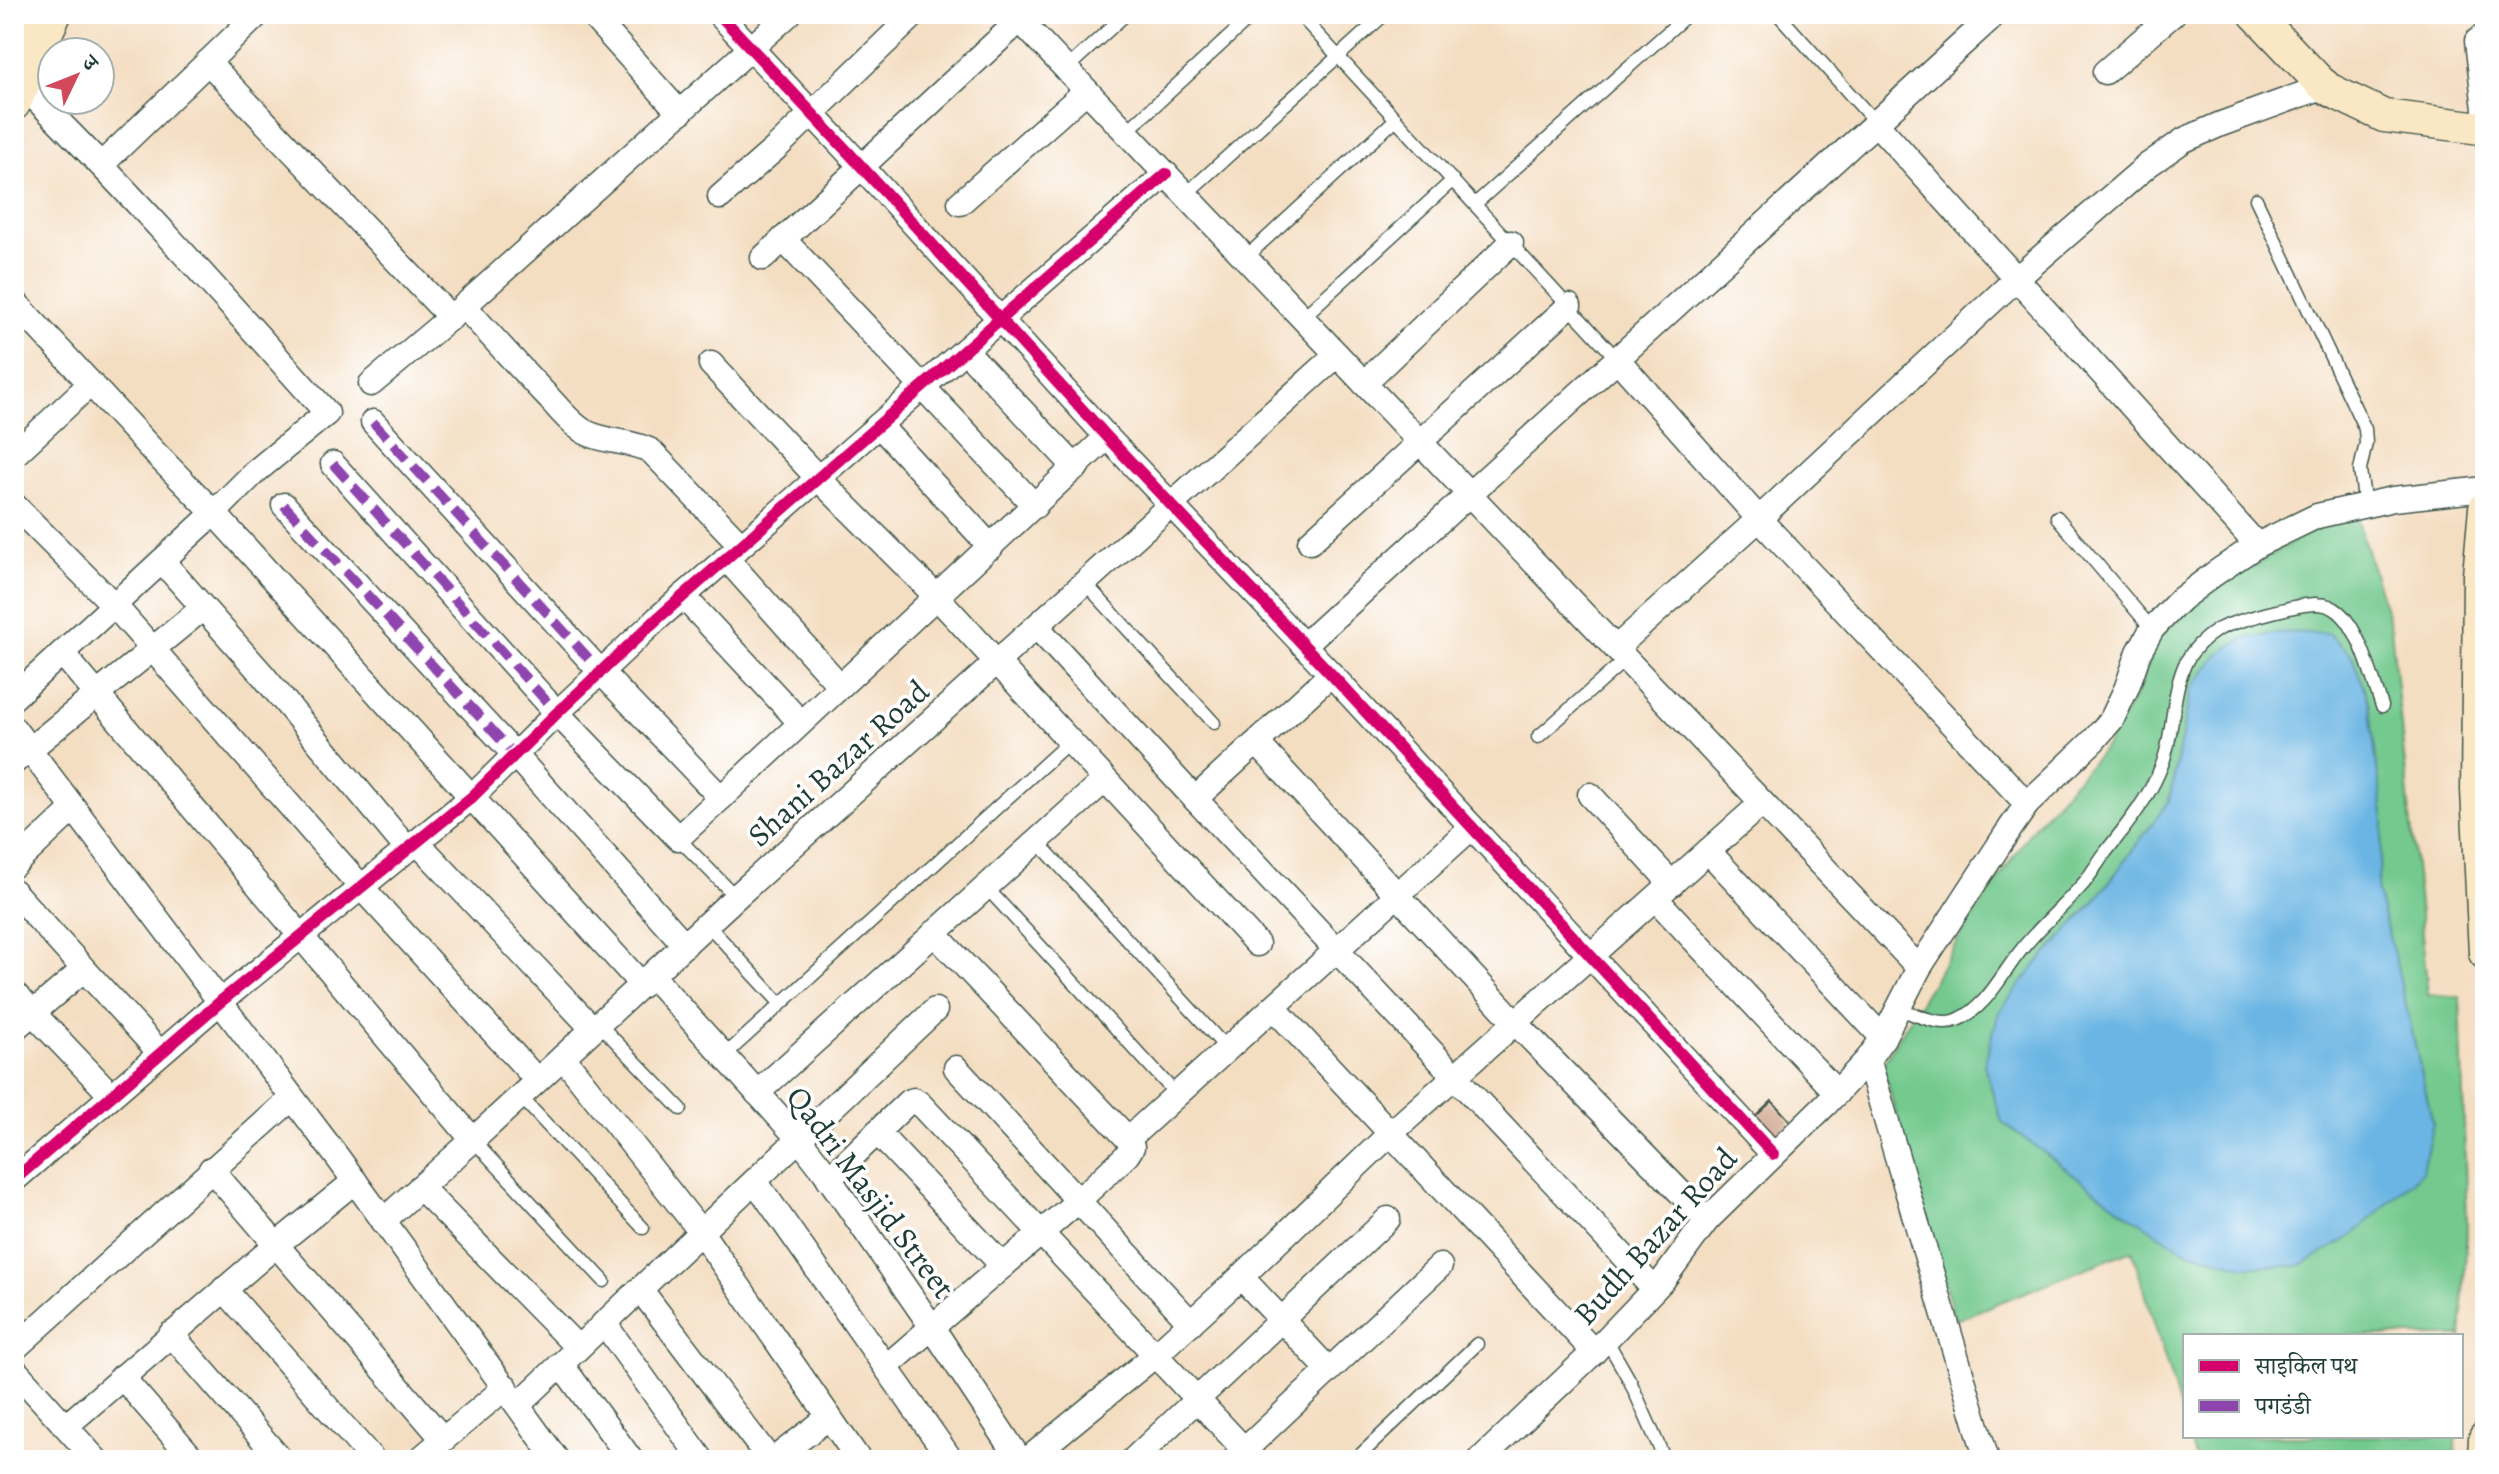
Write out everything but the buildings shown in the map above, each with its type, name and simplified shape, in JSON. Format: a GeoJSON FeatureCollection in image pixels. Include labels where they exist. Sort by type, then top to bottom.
{"type":"FeatureCollection","features":[{"type":"Feature","properties":{"kind":"street"},"geometry":{"type":"LineString","coordinates":[[14,32],[23,14]]}},
{"type":"Feature","properties":{"kind":"street"},"geometry":{"type":"LineString","coordinates":[[14,697],[255,472],[327,413],[101,165],[17,90],[55,14]]}},
{"type":"Feature","properties":{"kind":"street"},"geometry":{"type":"LineString","coordinates":[[101,165],[258,14]]}},
{"type":"Feature","properties":{"kind":"street"},"geometry":{"type":"LineString","coordinates":[[591,14],[680,113]]}},
{"type":"Feature","properties":{"kind":"street"},"geometry":{"type":"LineString","coordinates":[[719,14],[1773,1154]]}},
{"type":"Feature","properties":{"kind":"street"},"geometry":{"type":"LineString","coordinates":[[371,384],[458,312],[789,14]]}},
{"type":"Feature","properties":{"kind":"street"},"geometry":{"type":"LineString","coordinates":[[720,197],[776,148],[915,14]]}},
{"type":"Feature","properties":{"kind":"street"},"geometry":{"type":"LineString","coordinates":[[1304,645],[1995,14]]}},
{"type":"Feature","properties":{"kind":"street"},"geometry":{"type":"LineString","coordinates":[[2105,72],[2173,14]]}},
{"type":"Feature","properties":{"kind":"street"},"geometry":{"type":"LineString","coordinates":[[2255,14],[2325,86],[2384,116],[2485,131]]}},
{"type":"Feature","properties":{"kind":"street"},"geometry":{"type":"LineString","coordinates":[[763,258],[1017,17],[1919,968]]}},
{"type":"Feature","properties":{"kind":"street"},"geometry":{"type":"LineString","coordinates":[[2485,35],[2477,41],[2485,109]]}},
{"type":"Feature","properties":{"kind":"street"},"geometry":{"type":"LineString","coordinates":[[208,62],[580,429],[598,437],[638,444],[651,451],[840,686]]}},
{"type":"Feature","properties":{"kind":"street"},"geometry":{"type":"LineString","coordinates":[[1621,654],[1759,519],[2016,279],[2148,165],[2184,140],[2325,86]]}},
{"type":"Feature","properties":{"kind":"street"},"geometry":{"type":"LineString","coordinates":[[960,203],[1086,91]]}},
{"type":"Feature","properties":{"kind":"street"},"geometry":{"type":"LineString","coordinates":[[1876,123],[2257,545]]}},
{"type":"Feature","properties":{"kind":"street"},"geometry":{"type":"LineString","coordinates":[[14,1180],[220,1002],[472,797],[600,671],[683,596],[1166,174]]}},
{"type":"Feature","properties":{"kind":"street"},"geometry":{"type":"LineString","coordinates":[[783,239],[1035,506]]}},
{"type":"Feature","properties":{"kind":"street"},"geometry":{"type":"LineString","coordinates":[[1364,383],[1511,243]]}},
{"type":"Feature","properties":{"kind":"street","name":"Qadri Masjid Street"},"geometry":{"type":"LineString","coordinates":[[14,301],[214,513],[472,797],[724,1056],[799,1139],[932,1327],[1020,1460]]}},
{"type":"Feature","properties":{"kind":"street"},"geometry":{"type":"LineString","coordinates":[[1310,542],[1569,306]]}},
{"type":"Feature","properties":{"kind":"street"},"geometry":{"type":"LineString","coordinates":[[965,350],[1076,468]]}},
{"type":"Feature","properties":{"kind":"street","name":"Shani Bazar Road"},"geometry":{"type":"LineString","coordinates":[[383,1221],[736,897],[1337,355]]}},
{"type":"Feature","properties":{"kind":"street"},"geometry":{"type":"LineString","coordinates":[[1618,360],[1759,519],[2027,804]]}},
{"type":"Feature","properties":{"kind":"street"},"geometry":{"type":"LineString","coordinates":[[711,364],[818,478],[937,597],[1257,944]]}},
{"type":"Feature","properties":{"kind":"street"},"geometry":{"type":"LineString","coordinates":[[14,455],[90,384]]}},
{"type":"Feature","properties":{"kind":"street"},"geometry":{"type":"LineString","coordinates":[[373,422],[600,671],[721,798]]}},
{"type":"Feature","properties":{"kind":"street"},"geometry":{"type":"LineString","coordinates":[[879,425],[991,547]]}},
{"type":"Feature","properties":{"kind":"street"},"geometry":{"type":"LineString","coordinates":[[333,464],[557,713],[678,838],[1107,437]]}},
{"type":"Feature","properties":{"kind":"street","name":"Budh Bazar Road"},"geometry":{"type":"LineString","coordinates":[[1480,1460],[1600,1346],[1654,1289],[1707,1220],[1868,1059],[1883,1038],[1919,968],[2027,804],[2112,719],[2139,652],[2152,629],[2181,599],[2257,545],[2317,516],[2393,499],[2485,489]]}},
{"type":"Feature","properties":{"kind":"street"},"geometry":{"type":"LineString","coordinates":[[14,505],[114,605],[362,888],[528,1088]]}},
{"type":"Feature","properties":{"kind":"street"},"geometry":{"type":"LineString","coordinates":[[284,505],[685,945]]}},
{"type":"Feature","properties":{"kind":"street"},"geometry":{"type":"LineString","coordinates":[[2485,508],[2479,575],[2477,790],[2484,881],[2485,953]]}},
{"type":"Feature","properties":{"kind":"street"},"geometry":{"type":"LineString","coordinates":[[162,561],[412,846],[596,1027]]}},
{"type":"Feature","properties":{"kind":"street"},"geometry":{"type":"LineString","coordinates":[[683,596],[800,722]]}},
{"type":"Feature","properties":{"kind":"street"},"geometry":{"type":"LineString","coordinates":[[22,755],[203,608]]}},
{"type":"Feature","properties":{"kind":"street"},"geometry":{"type":"LineString","coordinates":[[1037,627],[1654,1289]]}},
{"type":"Feature","properties":{"kind":"street"},"geometry":{"type":"LineString","coordinates":[[62,653],[473,1140]]}},
{"type":"Feature","properties":{"kind":"street"},"geometry":{"type":"LineString","coordinates":[[1195,799],[1331,674]]}},
{"type":"Feature","properties":{"kind":"street"},"geometry":{"type":"LineString","coordinates":[[14,729],[22,755],[74,808],[355,1181],[557,1460]]}},
{"type":"Feature","properties":{"kind":"street"},"geometry":{"type":"LineString","coordinates":[[1257,743],[1514,1021],[1707,1220]]}},
{"type":"Feature","properties":{"kind":"street"},"geometry":{"type":"LineString","coordinates":[[757,1093],[1105,780]]}},
{"type":"Feature","properties":{"kind":"street"},"geometry":{"type":"LineString","coordinates":[[1590,795],[1664,892],[1837,1093]]}},
{"type":"Feature","properties":{"kind":"street"},"geometry":{"type":"LineString","coordinates":[[1027,1460],[1191,1323],[1391,1133],[1762,803]]}},
{"type":"Feature","properties":{"kind":"street"},"geometry":{"type":"LineString","coordinates":[[14,865],[74,808]]}},
{"type":"Feature","properties":{"kind":"street"},"geometry":{"type":"LineString","coordinates":[[1128,1139],[1472,827]]}},
{"type":"Feature","properties":{"kind":"street"},"geometry":{"type":"LineString","coordinates":[[1708,851],[1883,1038]]}},
{"type":"Feature","properties":{"kind":"street"},"geometry":{"type":"LineString","coordinates":[[14,892],[160,1053]]}},
{"type":"Feature","properties":{"kind":"street"},"geometry":{"type":"LineString","coordinates":[[886,1367],[1079,1200],[1132,1147],[1128,1139],[934,933]]}},
{"type":"Feature","properties":{"kind":"street"},"geometry":{"type":"LineString","coordinates":[[14,1029],[83,970]]}},
{"type":"Feature","properties":{"kind":"street"},"geometry":{"type":"LineString","coordinates":[[14,993],[111,1095]]}},
{"type":"Feature","properties":{"kind":"street"},"geometry":{"type":"LineString","coordinates":[[1274,1008],[1391,1133],[1600,1346]]}},
{"type":"Feature","properties":{"kind":"street"},"geometry":{"type":"LineString","coordinates":[[419,1460],[443,1439],[570,1356],[935,1010]]}},
{"type":"Feature","properties":{"kind":"street"},"geometry":{"type":"LineString","coordinates":[[563,1057],[701,1232],[859,1460]]}},
{"type":"Feature","properties":{"kind":"street"},"geometry":{"type":"LineString","coordinates":[[1868,1059],[1987,1460]]}},
{"type":"Feature","properties":{"kind":"street"},"geometry":{"type":"LineString","coordinates":[[956,1068],[1191,1323]]}},
{"type":"Feature","properties":{"kind":"street"},"geometry":{"type":"LineString","coordinates":[[14,1349],[292,1098]]}},
{"type":"Feature","properties":{"kind":"street"},"geometry":{"type":"LineString","coordinates":[[829,1179],[908,1102],[914,1100],[1197,1399],[1244,1457],[1329,1370],[1440,1266]]}},
{"type":"Feature","properties":{"kind":"street"},"geometry":{"type":"LineString","coordinates":[[877,1132],[1003,1266]]}},
{"type":"Feature","properties":{"kind":"street"},"geometry":{"type":"LineString","coordinates":[[211,1169],[443,1439]]}},
{"type":"Feature","properties":{"kind":"street"},"geometry":{"type":"LineString","coordinates":[[66,1426],[355,1181]]}},
{"type":"Feature","properties":{"kind":"street"},"geometry":{"type":"LineString","coordinates":[[755,1181],[951,1460]]}},
{"type":"Feature","properties":{"kind":"street"},"geometry":{"type":"LineString","coordinates":[[420,1187],[570,1356],[631,1460]]}},
{"type":"Feature","properties":{"kind":"street"},"geometry":{"type":"LineString","coordinates":[[1133,1460],[1388,1219]]}},
{"type":"Feature","properties":{"kind":"street"},"geometry":{"type":"LineString","coordinates":[[1241,1277],[1329,1370]]}},
{"type":"Feature","properties":{"kind":"street"},"geometry":{"type":"LineString","coordinates":[[224,1289],[373,1460]]}},
{"type":"Feature","properties":{"kind":"street"},"geometry":{"type":"LineString","coordinates":[[640,1289],[772,1460],[829,1417]]}},
{"type":"Feature","properties":{"kind":"street"},"geometry":{"type":"LineString","coordinates":[[604,1323],[702,1460]]}},
{"type":"Feature","properties":{"kind":"street"},"geometry":{"type":"LineString","coordinates":[[171,1334],[281,1460]]}},
{"type":"Feature","properties":{"kind":"street"},"geometry":{"type":"LineString","coordinates":[[14,1369],[66,1426],[84,1456]]}},
{"type":"Feature","properties":{"kind":"street"},"geometry":{"type":"LineString","coordinates":[[122,1377],[194,1460]]}},
{"type":"Feature","properties":{"kind":"street"},"geometry":{"type":"LineString","coordinates":[[2484,1460],[2485,1438]]}},
{"type":"Feature","properties":{"kind":"lane"},"geometry":{"type":"LineString","coordinates":[[1066,69],[1126,14]]}},
{"type":"Feature","properties":{"kind":"lane"},"geometry":{"type":"LineString","coordinates":[[1126,132],[1254,14]]}},
{"type":"Feature","properties":{"kind":"lane"},"geometry":{"type":"LineString","coordinates":[[1299,14],[1618,360]]}},
{"type":"Feature","properties":{"kind":"lane"},"geometry":{"type":"LineString","coordinates":[[1185,195],[1385,14]]}},
{"type":"Feature","properties":{"kind":"lane"},"geometry":{"type":"LineString","coordinates":[[1475,204],[1688,14]]}},
{"type":"Feature","properties":{"kind":"lane"},"geometry":{"type":"LineString","coordinates":[[1778,14],[1876,123]]}},
{"type":"Feature","properties":{"kind":"lane"},"geometry":{"type":"LineString","coordinates":[[1245,258],[1396,119]]}},
{"type":"Feature","properties":{"kind":"lane"},"geometry":{"type":"LineString","coordinates":[[1302,318],[1453,180]]}},
{"type":"Feature","properties":{"kind":"lane"},"geometry":{"type":"LineString","coordinates":[[2256,199],[2365,429],[2366,443],[2360,470],[2365,506]]}},
{"type":"Feature","properties":{"kind":"lane"},"geometry":{"type":"LineString","coordinates":[[2057,517],[2152,629]]}},
{"type":"Feature","properties":{"kind":"lane"},"geometry":{"type":"LineString","coordinates":[[1085,583],[1214,723]]}},
{"type":"Feature","properties":{"kind":"lane"},"geometry":{"type":"LineString","coordinates":[[1898,1009],[1939,1022],[1953,1022],[1965,1016],[1986,996],[2044,924],[2085,882],[2151,790],[2168,744],[2187,660],[2199,644],[2217,630],[2242,620],[2315,603],[2329,606],[2340,613],[2353,631],[2382,706]]}},
{"type":"Feature","properties":{"kind":"lane"},"geometry":{"type":"LineString","coordinates":[[1538,737],[1621,654]]}},
{"type":"Feature","properties":{"kind":"lane"},"geometry":{"type":"LineString","coordinates":[[724,1056],[1070,741]]}},
{"type":"Feature","properties":{"kind":"lane"},"geometry":{"type":"LineString","coordinates":[[678,838],[736,897]]}},
{"type":"Feature","properties":{"kind":"lane"},"geometry":{"type":"LineString","coordinates":[[1037,841],[1228,1050]]}},
{"type":"Feature","properties":{"kind":"lane"},"geometry":{"type":"LineString","coordinates":[[986,887],[1177,1095]]}},
{"type":"Feature","properties":{"kind":"lane"},"geometry":{"type":"LineString","coordinates":[[707,924],[781,1004]]}},
{"type":"Feature","properties":{"kind":"lane"},"geometry":{"type":"LineString","coordinates":[[596,1027],[681,1109]]}},
{"type":"Feature","properties":{"kind":"lane"},"geometry":{"type":"LineString","coordinates":[[528,1088],[643,1228]]}},
{"type":"Feature","properties":{"kind":"lane"},"geometry":{"type":"LineString","coordinates":[[473,1140],[604,1281]]}},
{"type":"Feature","properties":{"kind":"lane"},"geometry":{"type":"LineString","coordinates":[[1355,1460],[1477,1344]]}},
{"type":"Feature","properties":{"kind":"lane"},"geometry":{"type":"LineString","coordinates":[[1600,1346],[1630,1381],[1665,1460]]}},
{"type":"Feature","properties":{"kind":"green space"},"geometry":{"type":"Polygon","coordinates":[[[2356,515],[2391,628],[2428,994],[2460,997],[2467,1225],[2461,1334],[2183,1334],[2183,1417],[2132,1250],[1955,1320],[1882,1065],[1961,935],[2032,829],[2107,745],[2142,683],[2154,643],[2197,601],[2312,530],[2356,515]]]}},
{"type":"Feature","properties":{"kind":"green space"},"geometry":{"type":"Polygon","coordinates":[[[2190,1438],[2456,1438],[2455,1460],[2196,1460],[2190,1438]]]}},
{"type":"Feature","properties":{"kind":"water"},"geometry":{"type":"Polygon","coordinates":[[[2286,632],[2329,634],[2352,655],[2369,702],[2384,822],[2377,892],[2433,1123],[2422,1172],[2352,1236],[2299,1266],[2244,1266],[2184,1250],[2132,1217],[2002,1122],[1984,1065],[1999,1012],[2036,965],[2095,901],[2169,801],[2191,689],[2218,655],[2242,639],[2286,632]]]}},
{"type":"Feature","properties":{"kind":"marked path"},"geometry":{"type":"LineString","coordinates":[[373,422],[600,671]]}},
{"type":"Feature","properties":{"kind":"marked path"},"geometry":{"type":"LineString","coordinates":[[333,464],[557,713]]}},
{"type":"Feature","properties":{"kind":"marked path"},"geometry":{"type":"LineString","coordinates":[[284,505],[515,755]]}},
{"type":"Feature","properties":{"kind":"cycle path"},"geometry":{"type":"LineString","coordinates":[[719,14],[1773,1154]]}},
{"type":"Feature","properties":{"kind":"cycle path"},"geometry":{"type":"LineString","coordinates":[[14,1180],[220,1002],[472,797],[657,619],[1166,174]]}}]}
